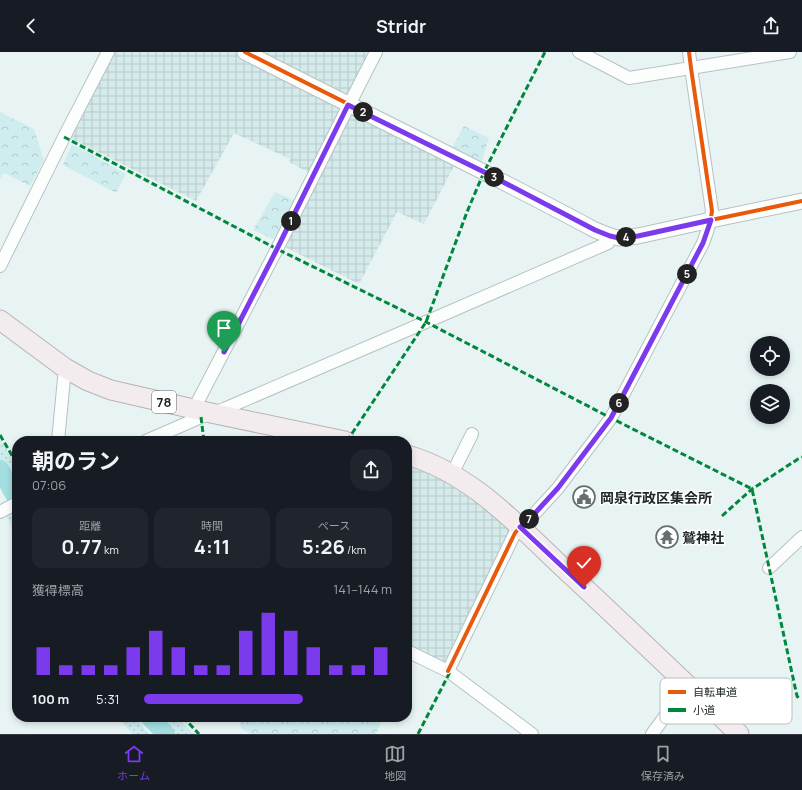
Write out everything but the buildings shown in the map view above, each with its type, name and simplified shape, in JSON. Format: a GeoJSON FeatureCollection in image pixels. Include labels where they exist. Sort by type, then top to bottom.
{"type":"FeatureCollection","features":[{"type":"Feature","properties":{"kind":"main road","name":"78"},"geometry":{"type":"LineString","coordinates":[[0,320],[65,368],[88,381],[111,390],[321,436]]}},
{"type":"Feature","properties":{"kind":"main road"},"geometry":{"type":"LineString","coordinates":[[412,457],[452,474],[494,503],[681,678]]}},
{"type":"Feature","properties":{"kind":"main road"},"geometry":{"type":"LineString","coordinates":[[729,724],[739,734]]}},
{"type":"Feature","properties":{"kind":"street"},"geometry":{"type":"LineString","coordinates":[[0,266],[108,52]]}},
{"type":"Feature","properties":{"kind":"street"},"geometry":{"type":"LineString","coordinates":[[245,52],[484,172],[595,230],[610,236],[619,238],[638,236],[802,201]]}},
{"type":"Feature","properties":{"kind":"street"},"geometry":{"type":"LineString","coordinates":[[203,411],[197,403],[277,249],[348,105],[376,52]]}},
{"type":"Feature","properties":{"kind":"street"},"geometry":{"type":"LineString","coordinates":[[579,52],[630,78],[790,52]]}},
{"type":"Feature","properties":{"kind":"street"},"geometry":{"type":"LineString","coordinates":[[448,671],[515,533],[558,488],[611,418],[703,243],[711,220],[712,211],[689,52]]}},
{"type":"Feature","properties":{"kind":"street"},"geometry":{"type":"LineString","coordinates":[[156,436],[203,411],[224,409],[608,243],[610,236]]}},
{"type":"Feature","properties":{"kind":"street"},"geometry":{"type":"LineString","coordinates":[[58,436],[65,368]]}},
{"type":"Feature","properties":{"kind":"street"},"geometry":{"type":"LineString","coordinates":[[452,474],[472,434]]}},
{"type":"Feature","properties":{"kind":"street"},"geometry":{"type":"LineString","coordinates":[[1,511],[12,506]]}},
{"type":"Feature","properties":{"kind":"street"},"geometry":{"type":"LineString","coordinates":[[769,568],[802,537]]}},
{"type":"Feature","properties":{"kind":"street"},"geometry":{"type":"LineString","coordinates":[[412,653],[448,671],[532,734]]}},
{"type":"Feature","properties":{"kind":"street"},"geometry":{"type":"LineString","coordinates":[[652,734],[660,723]]}},
{"type":"Feature","properties":{"kind":"shaded area"},"geometry":{"type":"Polygon","coordinates":[[[114,52],[373,52],[345,108],[455,164],[424,224],[397,212],[359,284],[281,245],[317,177],[289,162],[290,159],[234,133],[196,201],[70,138],[114,52]]]}},
{"type":"Feature","properties":{"kind":"shaded area"},"geometry":{"type":"Polygon","coordinates":[[[412,466],[435,476],[470,497],[511,530],[464,623],[464,630],[446,663],[442,664],[412,649],[412,466]]]}},
{"type":"Feature","properties":{"kind":"green space"},"geometry":{"type":"Polygon","coordinates":[[[0,112],[34,129],[44,160],[30,186],[4,173],[0,179],[0,112]]]}},
{"type":"Feature","properties":{"kind":"green space"},"geometry":{"type":"Polygon","coordinates":[[[464,126],[489,138],[481,164],[452,148],[464,126]]]}},
{"type":"Feature","properties":{"kind":"green space"},"geometry":{"type":"Polygon","coordinates":[[[72,144],[126,174],[116,193],[63,165],[72,144]]]}},
{"type":"Feature","properties":{"kind":"green space"},"geometry":{"type":"Polygon","coordinates":[[[275,192],[296,201],[274,239],[253,230],[275,192]]]}},
{"type":"Feature","properties":{"kind":"green space"},"geometry":{"type":"Polygon","coordinates":[[[0,439],[12,459],[12,480],[0,460],[0,439]]]}},
{"type":"Feature","properties":{"kind":"green space"},"geometry":{"type":"Polygon","coordinates":[[[12,511],[12,531],[11,526],[6,515],[12,511]]]}},
{"type":"Feature","properties":{"kind":"green space"},"geometry":{"type":"Polygon","coordinates":[[[122,722],[138,722],[149,734],[132,734],[122,722]]]}},
{"type":"Feature","properties":{"kind":"green space"},"geometry":{"type":"Polygon","coordinates":[[[165,722],[181,722],[194,734],[176,734],[165,722]]]}},
{"type":"Feature","properties":{"kind":"green space"},"geometry":{"type":"Polygon","coordinates":[[[240,722],[381,722],[376,734],[251,734],[241,729],[240,722]]]}},
{"type":"Feature","properties":{"kind":"waterway"},"geometry":{"type":"LineString","coordinates":[[0,469],[12,491]]}},
{"type":"Feature","properties":{"kind":"waterway"},"geometry":{"type":"LineString","coordinates":[[154,722],[166,734]]}},
{"type":"Feature","properties":{"kind":"marked path"},"geometry":{"type":"LineString","coordinates":[[350,436],[426,322],[467,212],[484,172],[545,52]]}},
{"type":"Feature","properties":{"kind":"marked path"},"geometry":{"type":"LineString","coordinates":[[64,137],[277,249],[426,322],[752,489],[797,696],[800,700]]}},
{"type":"Feature","properties":{"kind":"marked path"},"geometry":{"type":"LineString","coordinates":[[201,417],[203,436]]}},
{"type":"Feature","properties":{"kind":"marked path"},"geometry":{"type":"LineString","coordinates":[[0,435],[12,455]]}},
{"type":"Feature","properties":{"kind":"marked path"},"geometry":{"type":"LineString","coordinates":[[722,516],[752,489],[802,457]]}},
{"type":"Feature","properties":{"kind":"marked path"},"geometry":{"type":"LineString","coordinates":[[418,734],[450,672]]}},
{"type":"Feature","properties":{"kind":"marked path"},"geometry":{"type":"LineString","coordinates":[[188,722],[199,734]]}},
{"type":"Feature","properties":{"kind":"cycle path"},"geometry":{"type":"LineString","coordinates":[[245,52],[465,162],[595,230],[610,236],[619,238],[638,236],[802,201]]}},
{"type":"Feature","properties":{"kind":"cycle path"},"geometry":{"type":"LineString","coordinates":[[448,671],[515,533],[558,488],[611,418],[703,243],[710,223],[712,211],[689,52]]}},
{"type":"Feature","properties":{"kind":"place","name":"岡泉行政区集会所"},"geometry":{"type":"Point","coordinates":[584,497]}},
{"type":"Feature","properties":{"kind":"place","name":"鷲神社"},"geometry":{"type":"Point","coordinates":[667,537]}},
{"type":"Feature","properties":{"kind":"route"},"geometry":{"type":"LineString","coordinates":[[224,352],[348,105],[484,172],[595,230],[610,236],[619,238],[638,236],[711,220],[703,243],[611,418],[558,488],[526,523],[520,527],[584,587]]}}]}
